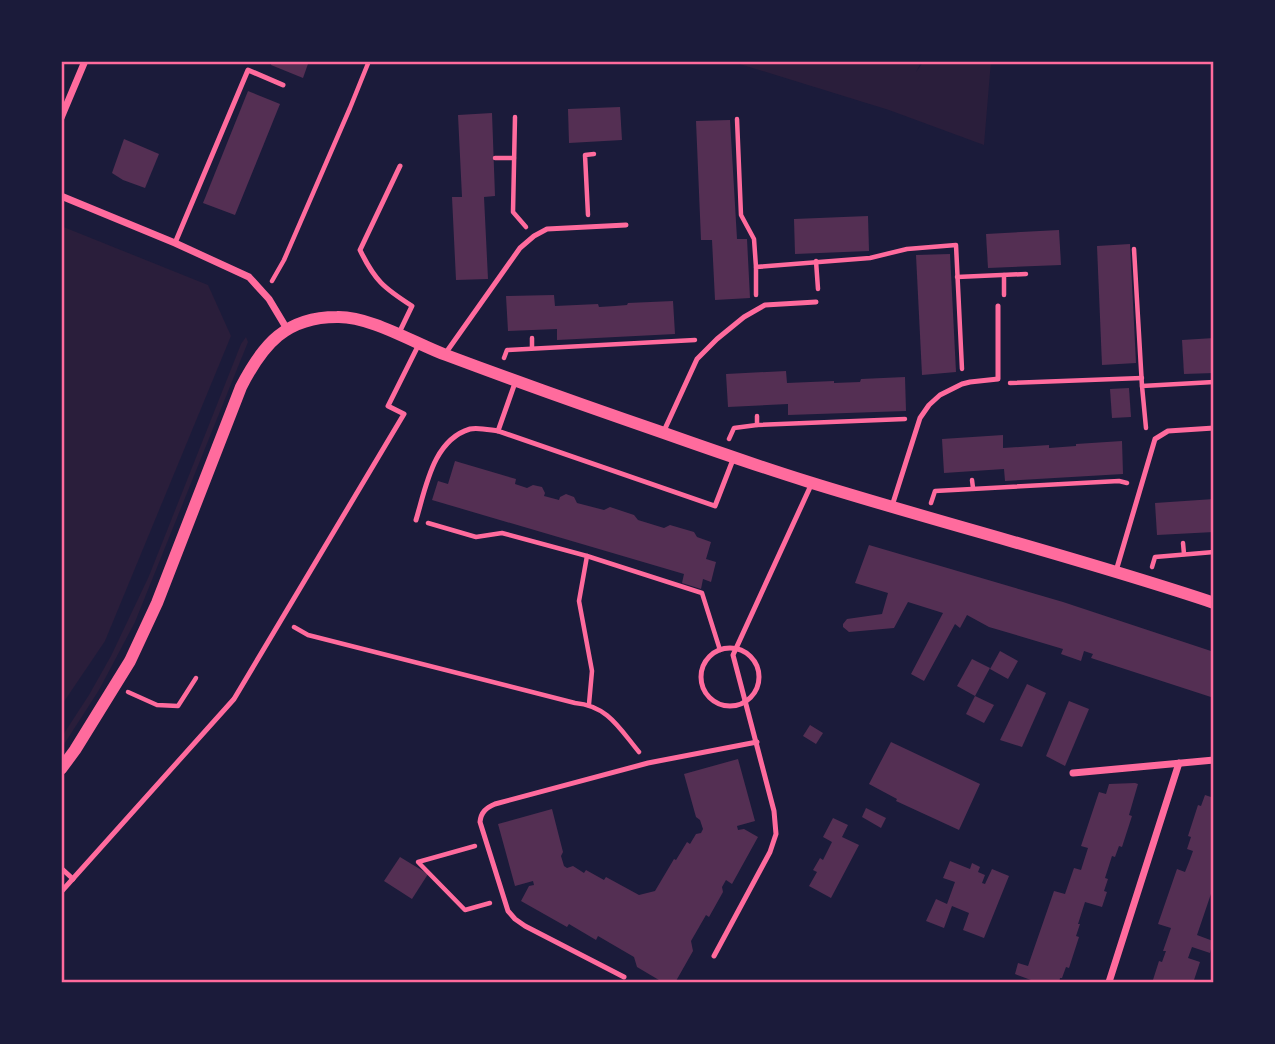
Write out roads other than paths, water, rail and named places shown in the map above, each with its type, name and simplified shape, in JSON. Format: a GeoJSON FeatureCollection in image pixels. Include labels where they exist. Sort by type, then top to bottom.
{"type":"FeatureCollection","features":[{"type":"Feature","properties":{"kind":"street"},"geometry":{"type":"LineString","coordinates":[[61,118],[85,61]]}},
{"type":"Feature","properties":{"kind":"street"},"geometry":{"type":"LineString","coordinates":[[61,196],[249,277],[264,293],[286,329]]}},
{"type":"Feature","properties":{"kind":"street"},"geometry":{"type":"LineString","coordinates":[[61,769],[130,661],[157,603],[252,364],[270,342],[286,329],[312,319],[345,317],[366,322],[499,374],[729,456],[812,483],[1146,580],[1214,603]]}},
{"type":"Feature","properties":{"kind":"street"},"geometry":{"type":"LineString","coordinates":[[1073,773],[1214,760]]}},
{"type":"Feature","properties":{"kind":"street"},"geometry":{"type":"LineString","coordinates":[[1109,982],[1179,762]]}},
{"type":"Feature","properties":{"kind":"lane"},"geometry":{"type":"LineString","coordinates":[[175,243],[248,70],[283,85]]}},
{"type":"Feature","properties":{"kind":"lane"},"geometry":{"type":"LineString","coordinates":[[398,335],[412,306],[385,289],[369,270],[360,250],[400,166]]}},
{"type":"Feature","properties":{"kind":"lane"},"geometry":{"type":"LineString","coordinates":[[445,354],[520,248],[534,236],[547,229],[626,225]]}},
{"type":"Feature","properties":{"kind":"lane"},"geometry":{"type":"LineString","coordinates":[[663,433],[697,359],[717,339],[755,309],[765,305],[816,302]]}},
{"type":"Feature","properties":{"kind":"lane"},"geometry":{"type":"LineString","coordinates":[[892,506],[920,418],[929,405],[940,395],[962,384],[998,379],[998,306]]}},
{"type":"Feature","properties":{"kind":"lane"},"geometry":{"type":"LineString","coordinates":[[61,892],[234,699],[404,415],[388,406],[419,344]]}},
{"type":"Feature","properties":{"kind":"lane"},"geometry":{"type":"LineString","coordinates":[[498,431],[516,380]]}},
{"type":"Feature","properties":{"kind":"lane"},"geometry":{"type":"LineString","coordinates":[[416,520],[434,462],[449,439],[472,428],[498,431],[715,506],[729,456]]}},
{"type":"Feature","properties":{"kind":"lane"},"geometry":{"type":"LineString","coordinates":[[1116,571],[1155,439],[1168,431],[1214,428]]}},
{"type":"Feature","properties":{"kind":"lane"},"geometry":{"type":"LineString","coordinates":[[714,956],[770,852],[776,834],[774,811],[733,655],[812,483]]}},
{"type":"Feature","properties":{"kind":"lane"},"geometry":{"type":"LineString","coordinates":[[736,648],[754,661],[759,671],[758,683],[754,694],[746,702],[735,706],[723,705],[713,701],[705,692],[701,682],[701,670],[705,660],[714,652],[736,648]]}},
{"type":"Feature","properties":{"kind":"lane"},"geometry":{"type":"LineString","coordinates":[[624,977],[515,919],[508,911],[504,899],[480,822],[481,815],[486,808],[495,804],[648,763],[757,741]]}},
{"type":"Feature","properties":{"kind":"lane"},"geometry":{"type":"LineString","coordinates":[[61,868],[73,879]]}}]}
